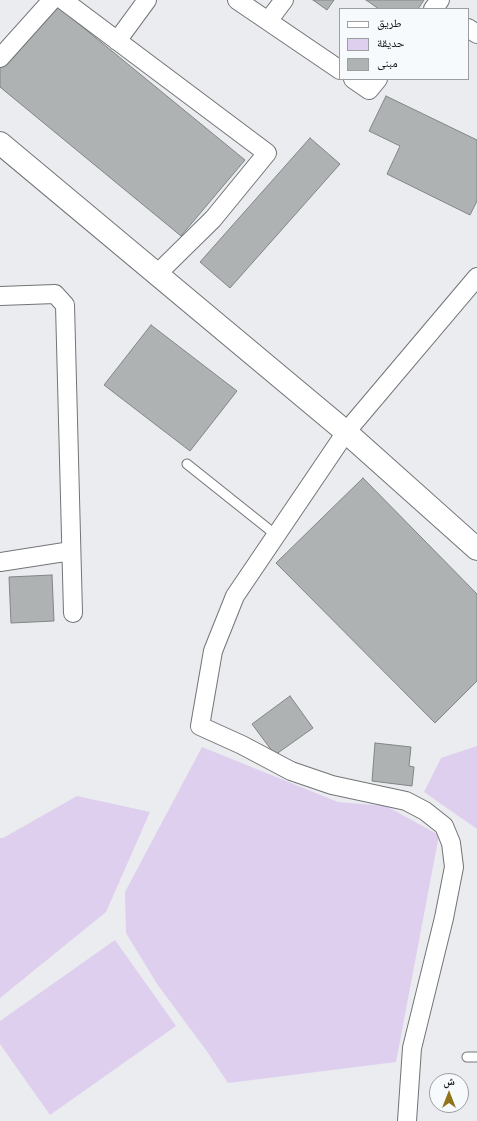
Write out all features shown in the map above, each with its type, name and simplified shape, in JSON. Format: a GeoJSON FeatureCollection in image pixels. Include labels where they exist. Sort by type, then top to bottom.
{"type":"FeatureCollection","features":[{"type":"Feature","properties":{"kind":"street"},"geometry":{"type":"LineString","coordinates":[[0,58],[52,0]]}},
{"type":"Feature","properties":{"kind":"street"},"geometry":{"type":"LineString","coordinates":[[62,0],[267,153],[213,219],[157,274]]}},
{"type":"Feature","properties":{"kind":"street"},"geometry":{"type":"LineString","coordinates":[[117,41],[147,0]]}},
{"type":"Feature","properties":{"kind":"street"},"geometry":{"type":"LineString","coordinates":[[237,0],[339,69]]}},
{"type":"Feature","properties":{"kind":"street"},"geometry":{"type":"LineString","coordinates":[[268,21],[284,0]]}},
{"type":"Feature","properties":{"kind":"street"},"geometry":{"type":"LineString","coordinates":[[354,80],[369,90],[377,80]]}},
{"type":"Feature","properties":{"kind":"street"},"geometry":{"type":"LineString","coordinates":[[0,143],[346,432],[477,549]]}},
{"type":"Feature","properties":{"kind":"street"},"geometry":{"type":"LineString","coordinates":[[407,1121],[412,1048],[444,918],[454,867],[451,843],[444,826],[425,811],[406,801],[332,785],[291,771],[200,726],[213,651],[235,596],[346,432],[477,277]]}},
{"type":"Feature","properties":{"kind":"street"},"geometry":{"type":"LineString","coordinates":[[0,296],[55,294],[65,305],[73,613]]}},
{"type":"Feature","properties":{"kind":"street"},"geometry":{"type":"LineString","coordinates":[[0,562],[71,551]]}},
{"type":"Feature","properties":{"kind":"lane"},"geometry":{"type":"LineString","coordinates":[[187,464],[276,535]]}},
{"type":"Feature","properties":{"kind":"lane"},"geometry":{"type":"LineString","coordinates":[[467,1057],[477,1057]]}},
{"type":"Feature","properties":{"kind":"green space"},"geometry":{"type":"Polygon","coordinates":[[[477,746],[477,829],[424,792],[441,758],[477,746]]]}},
{"type":"Feature","properties":{"kind":"green space"},"geometry":{"type":"Polygon","coordinates":[[[202,747],[338,802],[386,806],[439,835],[396,1062],[228,1083],[206,1050],[157,984],[126,933],[125,892],[202,747]]]}},
{"type":"Feature","properties":{"kind":"green space"},"geometry":{"type":"Polygon","coordinates":[[[77,796],[150,812],[106,912],[0,998],[0,838],[3,838],[77,796]]]}},
{"type":"Feature","properties":{"kind":"green space"},"geometry":{"type":"Polygon","coordinates":[[[115,940],[176,1026],[50,1115],[0,1044],[0,1021],[115,940]]]}},
{"type":"Feature","properties":{"kind":"building"},"geometry":{"type":"Polygon","coordinates":[[[313,0],[334,0],[327,10],[313,0]]]}},
{"type":"Feature","properties":{"kind":"building"},"geometry":{"type":"Polygon","coordinates":[[[366,0],[424,0],[419,8],[378,8],[366,0]]]}},
{"type":"Feature","properties":{"kind":"building"},"geometry":{"type":"Polygon","coordinates":[[[52,2],[245,160],[181,236],[0,87],[0,64],[52,2]]]}},
{"type":"Feature","properties":{"kind":"building"},"geometry":{"type":"Polygon","coordinates":[[[386,96],[477,140],[477,201],[470,215],[387,174],[400,146],[369,131],[386,96]]]}},
{"type":"Feature","properties":{"kind":"building"},"geometry":{"type":"Polygon","coordinates":[[[310,138],[340,164],[230,288],[200,262],[310,138]]]}},
{"type":"Feature","properties":{"kind":"building"},"geometry":{"type":"Polygon","coordinates":[[[151,325],[237,391],[190,451],[104,385],[151,325]]]}},
{"type":"Feature","properties":{"kind":"building"},"geometry":{"type":"Polygon","coordinates":[[[363,478],[477,594],[477,681],[435,723],[276,563],[363,478]]]}},
{"type":"Feature","properties":{"kind":"building"},"geometry":{"type":"Polygon","coordinates":[[[52,575],[54,621],[11,623],[9,577],[52,575]]]}},
{"type":"Feature","properties":{"kind":"building"},"geometry":{"type":"Polygon","coordinates":[[[290,696],[313,728],[275,755],[252,724],[290,696]]]}},
{"type":"Feature","properties":{"kind":"building"},"geometry":{"type":"Polygon","coordinates":[[[375,743],[411,747],[409,766],[414,767],[412,786],[372,781],[375,743]]]}}]}
